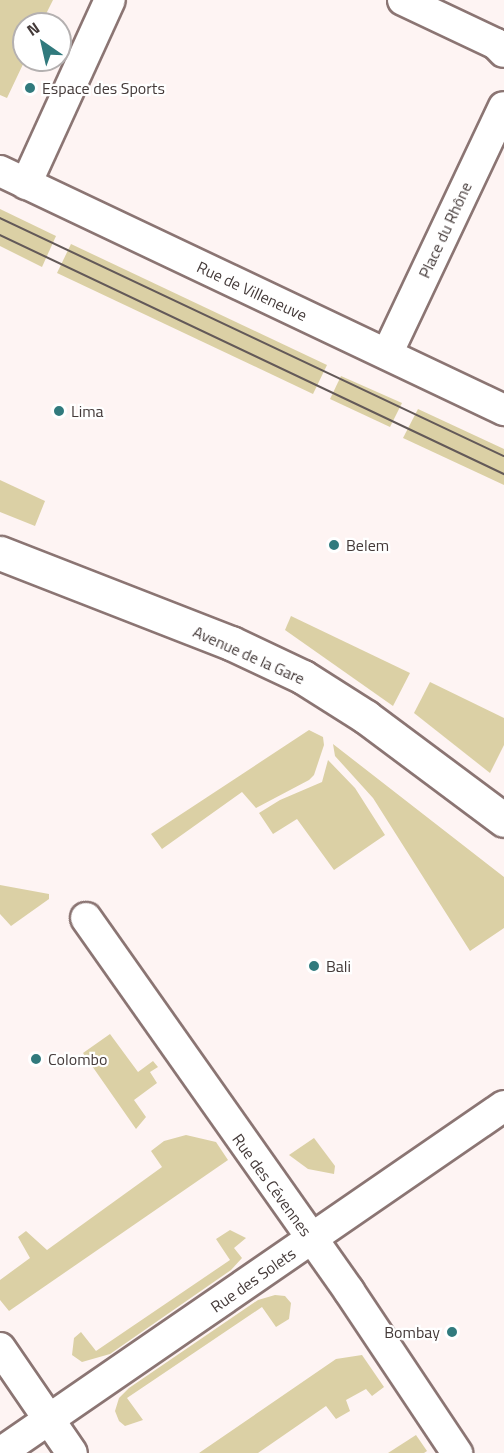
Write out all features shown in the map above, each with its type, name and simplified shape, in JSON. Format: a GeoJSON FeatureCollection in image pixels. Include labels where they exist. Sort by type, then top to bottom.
{"type":"FeatureCollection","features":[{"type":"Feature","properties":{"kind":"street"},"geometry":{"type":"LineString","coordinates":[[13,178],[111,0]]}},
{"type":"Feature","properties":{"kind":"street"},"geometry":{"type":"LineString","coordinates":[[403,0],[496,44],[504,52]]}},
{"type":"Feature","properties":{"kind":"street","name":"Place du Rhône"},"geometry":{"type":"LineString","coordinates":[[387,354],[504,106]]}},
{"type":"Feature","properties":{"kind":"street","name":"Rue de Villeneuve"},"geometry":{"type":"LineString","coordinates":[[13,178],[504,410]]}},
{"type":"Feature","properties":{"kind":"street","name":"Avenue de la Gare"},"geometry":{"type":"LineString","coordinates":[[0,553],[231,643],[303,677],[366,717],[504,820]]}},
{"type":"Feature","properties":{"kind":"street","name":"Rue des Cévennes"},"geometry":{"type":"LineString","coordinates":[[86,918],[457,1453]]}},
{"type":"Feature","properties":{"kind":"street","name":"Rue des Solets"},"geometry":{"type":"LineString","coordinates":[[0,1453],[504,1106]]}},
{"type":"Feature","properties":{"kind":"street"},"geometry":{"type":"LineString","coordinates":[[0,1348],[72,1453]]}},
{"type":"Feature","properties":{"kind":"shaded area"},"geometry":{"type":"Polygon","coordinates":[[[0,0],[53,0],[47,12],[12,12],[12,72],[19,72],[7,98],[0,95],[0,0]]]}},
{"type":"Feature","properties":{"kind":"shaded area"},"geometry":{"type":"Polygon","coordinates":[[[0,209],[56,236],[42,267],[0,246],[0,209]]]}},
{"type":"Feature","properties":{"kind":"shaded area"},"geometry":{"type":"Polygon","coordinates":[[[71,244],[327,365],[313,394],[57,273],[71,244]]]}},
{"type":"Feature","properties":{"kind":"shaded area"},"geometry":{"type":"Polygon","coordinates":[[[341,376],[402,403],[390,427],[330,399],[341,376]]]}},
{"type":"Feature","properties":{"kind":"shaded area"},"geometry":{"type":"Polygon","coordinates":[[[418,409],[504,449],[504,485],[403,438],[418,409]]]}},
{"type":"Feature","properties":{"kind":"shaded area"},"geometry":{"type":"Polygon","coordinates":[[[0,480],[45,501],[35,526],[0,512],[0,480]]]}},
{"type":"Feature","properties":{"kind":"shaded area"},"geometry":{"type":"Polygon","coordinates":[[[291,616],[410,673],[393,706],[285,630],[291,616]]]}},
{"type":"Feature","properties":{"kind":"shaded area"},"geometry":{"type":"Polygon","coordinates":[[[430,682],[504,718],[504,745],[490,773],[414,713],[430,682]]]}},
{"type":"Feature","properties":{"kind":"shaded area"},"geometry":{"type":"Polygon","coordinates":[[[309,730],[323,737],[324,745],[314,775],[309,780],[256,808],[242,792],[162,849],[151,834],[309,730]]]}},
{"type":"Feature","properties":{"kind":"shaded area"},"geometry":{"type":"Polygon","coordinates":[[[333,744],[504,877],[504,928],[470,951],[373,798],[335,756],[333,744]]]}},
{"type":"Feature","properties":{"kind":"shaded area"},"geometry":{"type":"Polygon","coordinates":[[[328,760],[355,788],[385,835],[334,870],[297,819],[273,834],[259,813],[280,800],[322,782],[328,760]]]}},
{"type":"Feature","properties":{"kind":"shaded area"},"geometry":{"type":"Polygon","coordinates":[[[0,885],[49,894],[49,899],[11,926],[0,914],[0,885]]]}},
{"type":"Feature","properties":{"kind":"shaded area"},"geometry":{"type":"Polygon","coordinates":[[[110,1034],[138,1072],[153,1061],[158,1067],[150,1072],[157,1083],[134,1100],[146,1117],[136,1129],[83,1053],[110,1034]]]}},
{"type":"Feature","properties":{"kind":"shaded area"},"geometry":{"type":"Polygon","coordinates":[[[186,1135],[216,1142],[228,1160],[9,1311],[0,1300],[0,1280],[30,1258],[18,1237],[26,1231],[47,1250],[162,1167],[151,1151],[164,1141],[186,1135]]]}},
{"type":"Feature","properties":{"kind":"shaded area"},"geometry":{"type":"Polygon","coordinates":[[[314,1138],[335,1166],[334,1174],[308,1169],[289,1155],[314,1138]]]}},
{"type":"Feature","properties":{"kind":"shaded area"},"geometry":{"type":"Polygon","coordinates":[[[230,1230],[246,1238],[234,1248],[242,1258],[231,1270],[110,1354],[82,1362],[72,1355],[74,1338],[81,1332],[96,1351],[230,1260],[216,1239],[230,1230]]]}},
{"type":"Feature","properties":{"kind":"shaded area"},"geometry":{"type":"Polygon","coordinates":[[[275,1295],[285,1296],[291,1303],[289,1319],[276,1327],[262,1307],[127,1398],[143,1420],[125,1426],[119,1421],[115,1411],[119,1398],[129,1388],[258,1300],[275,1295]]]}},
{"type":"Feature","properties":{"kind":"shaded area"},"geometry":{"type":"Polygon","coordinates":[[[362,1355],[384,1387],[372,1396],[366,1389],[346,1400],[350,1411],[336,1419],[326,1406],[258,1453],[199,1453],[336,1359],[362,1355]]]}},
{"type":"Feature","properties":{"kind":"shaded area"},"geometry":{"type":"Polygon","coordinates":[[[416,1435],[427,1451],[424,1453],[388,1453],[416,1435]]]}},
{"type":"Feature","properties":{"kind":"tram line"},"geometry":{"type":"LineString","coordinates":[[0,218],[504,456]]}},
{"type":"Feature","properties":{"kind":"tram line"},"geometry":{"type":"LineString","coordinates":[[0,235],[504,474]]}},
{"type":"Feature","properties":{"kind":"place","name":"Espace des Sports"},"geometry":{"type":"Point","coordinates":[30,88]}},
{"type":"Feature","properties":{"kind":"place","name":"Lima"},"geometry":{"type":"Point","coordinates":[59,411]}},
{"type":"Feature","properties":{"kind":"place","name":"Belem"},"geometry":{"type":"Point","coordinates":[334,545]}},
{"type":"Feature","properties":{"kind":"place","name":"Bali"},"geometry":{"type":"Point","coordinates":[314,966]}},
{"type":"Feature","properties":{"kind":"place","name":"Colombo"},"geometry":{"type":"Point","coordinates":[36,1059]}},
{"type":"Feature","properties":{"kind":"place","name":"Bombay"},"geometry":{"type":"Point","coordinates":[452,1332]}}]}
